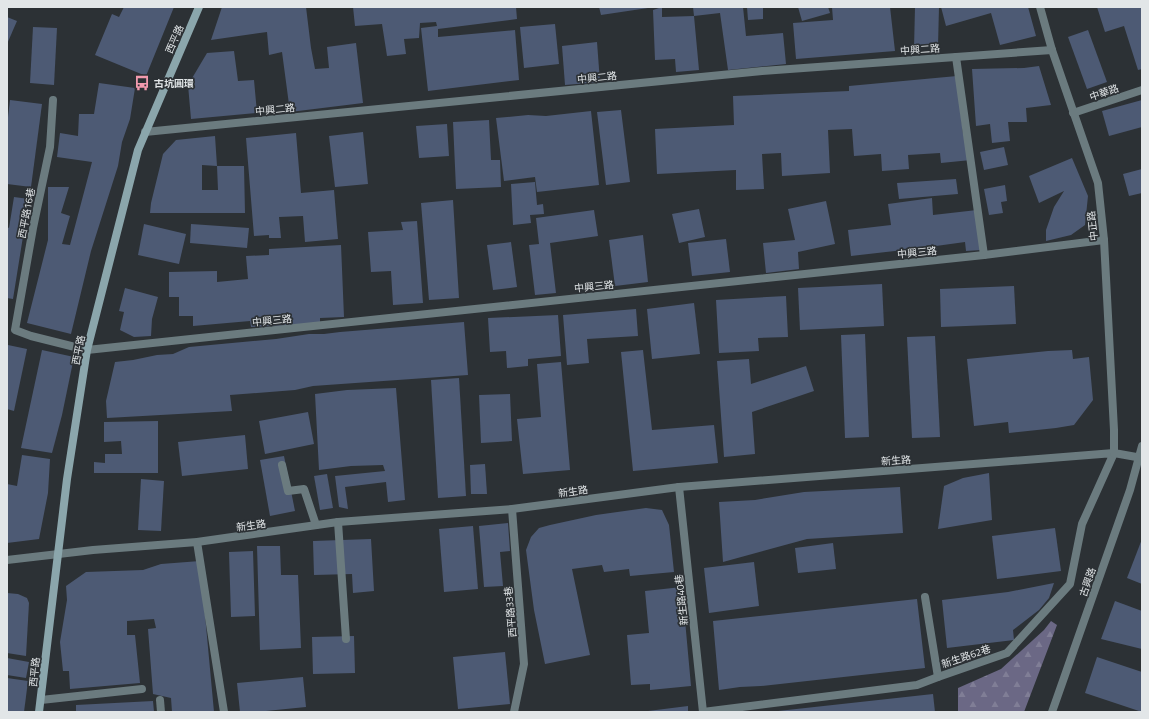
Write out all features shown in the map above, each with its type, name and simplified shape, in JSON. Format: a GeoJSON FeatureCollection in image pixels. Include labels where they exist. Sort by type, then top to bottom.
{"type":"FeatureCollection","features":[{"type":"Feature","properties":{"kind":"main road","name":"西平路"},"geometry":{"type":"LineString","coordinates":[[39,712],[57,554],[87,350],[138,150],[199,7]]}},
{"type":"Feature","properties":{"kind":"street","name":"中正路"},"geometry":{"type":"LineString","coordinates":[[1040,7],[1052,50],[1098,183],[1104,240],[1114,453]]}},
{"type":"Feature","properties":{"kind":"street","name":"中興二路"},"geometry":{"type":"LineString","coordinates":[[145,132],[762,71],[1052,50]]}},
{"type":"Feature","properties":{"kind":"street"},"geometry":{"type":"LineString","coordinates":[[956,57],[984,254]]}},
{"type":"Feature","properties":{"kind":"street","name":"中華路"},"geometry":{"type":"LineString","coordinates":[[1073,113],[1142,90]]}},
{"type":"Feature","properties":{"kind":"street","name":"西平路16巷"},"geometry":{"type":"LineString","coordinates":[[53,100],[50,147],[33,228],[15,330],[31,336],[87,350]]}},
{"type":"Feature","properties":{"kind":"street","name":"中興三路"},"geometry":{"type":"LineString","coordinates":[[87,350],[1104,240]]}},
{"type":"Feature","properties":{"kind":"street","name":"古興路"},"geometry":{"type":"LineString","coordinates":[[1052,712],[1130,490],[1141,457],[1142,446]]}},
{"type":"Feature","properties":{"kind":"street","name":"新生路"},"geometry":{"type":"LineString","coordinates":[[7,560],[57,554],[197,542],[338,522],[512,509],[679,487],[1114,453],[1141,457]]}},
{"type":"Feature","properties":{"kind":"street","name":"新生路62巷"},"geometry":{"type":"LineString","coordinates":[[703,712],[917,685],[1007,653],[1070,584],[1082,524],[1114,453]]}},
{"type":"Feature","properties":{"kind":"street"},"geometry":{"type":"LineString","coordinates":[[282,465],[288,491],[304,489],[316,525]]}},
{"type":"Feature","properties":{"kind":"street","name":"新生路40巷"},"geometry":{"type":"LineString","coordinates":[[679,487],[703,712]]}},
{"type":"Feature","properties":{"kind":"street","name":"西平路33巷"},"geometry":{"type":"LineString","coordinates":[[512,509],[524,664],[514,712]]}},
{"type":"Feature","properties":{"kind":"street"},"geometry":{"type":"LineString","coordinates":[[338,522],[346,639]]}},
{"type":"Feature","properties":{"kind":"street"},"geometry":{"type":"LineString","coordinates":[[197,542],[224,712]]}},
{"type":"Feature","properties":{"kind":"street"},"geometry":{"type":"LineString","coordinates":[[925,597],[938,677]]}},
{"type":"Feature","properties":{"kind":"street"},"geometry":{"type":"LineString","coordinates":[[41,700],[142,689]]}},
{"type":"Feature","properties":{"kind":"street"},"geometry":{"type":"LineString","coordinates":[[160,700],[161,712]]}},
{"type":"Feature","properties":{"kind":"green space"},"geometry":{"type":"Polygon","coordinates":[[[1051,621],[1057,625],[1024,712],[958,712],[958,688],[1001,669],[1044,630],[1051,621]]]}},
{"type":"Feature","properties":{"kind":"building"},"geometry":{"type":"Polygon","coordinates":[[[124,7],[174,7],[146,76],[95,55],[112,14],[119,17],[124,7]]]}},
{"type":"Feature","properties":{"kind":"building"},"geometry":{"type":"Polygon","coordinates":[[[222,7],[306,7],[315,69],[329,68],[327,47],[356,43],[363,103],[290,112],[282,52],[269,55],[267,32],[211,40],[222,7]]]}},
{"type":"Feature","properties":{"kind":"building"},"geometry":{"type":"Polygon","coordinates":[[[353,7],[516,7],[517,19],[438,29],[438,37],[515,30],[519,80],[428,91],[421,28],[437,26],[436,22],[420,23],[419,38],[404,39],[406,54],[387,56],[382,24],[355,26],[353,7]]]}},
{"type":"Feature","properties":{"kind":"building"},"geometry":{"type":"Polygon","coordinates":[[[599,7],[648,7],[648,8],[601,15],[599,7]]]}},
{"type":"Feature","properties":{"kind":"building"},"geometry":{"type":"Polygon","coordinates":[[[662,7],[662,17],[694,16],[699,70],[676,72],[675,59],[655,60],[653,10],[662,7]]]}},
{"type":"Feature","properties":{"kind":"building"},"geometry":{"type":"Polygon","coordinates":[[[693,7],[743,7],[746,36],[783,33],[786,64],[728,70],[720,13],[694,16],[693,7]]]}},
{"type":"Feature","properties":{"kind":"building"},"geometry":{"type":"Polygon","coordinates":[[[747,7],[763,7],[763,19],[748,20],[747,7]]]}},
{"type":"Feature","properties":{"kind":"building"},"geometry":{"type":"Polygon","coordinates":[[[798,7],[828,7],[830,13],[802,21],[798,7]]]}},
{"type":"Feature","properties":{"kind":"building"},"geometry":{"type":"Polygon","coordinates":[[[832,7],[890,7],[895,51],[796,59],[793,23],[833,20],[832,7]]]}},
{"type":"Feature","properties":{"kind":"building"},"geometry":{"type":"Polygon","coordinates":[[[915,7],[939,7],[938,46],[914,49],[915,7]]]}},
{"type":"Feature","properties":{"kind":"building"},"geometry":{"type":"Polygon","coordinates":[[[941,7],[1028,7],[1036,36],[1000,45],[991,13],[946,26],[941,7]]]}},
{"type":"Feature","properties":{"kind":"building"},"geometry":{"type":"Polygon","coordinates":[[[1097,7],[1142,7],[1142,69],[1138,70],[1124,26],[1105,32],[1097,7]]]}},
{"type":"Feature","properties":{"kind":"building"},"geometry":{"type":"Polygon","coordinates":[[[7,17],[17,21],[7,44],[7,17]]]}},
{"type":"Feature","properties":{"kind":"building"},"geometry":{"type":"Polygon","coordinates":[[[555,24],[559,64],[524,68],[520,27],[555,24]]]}},
{"type":"Feature","properties":{"kind":"building"},"geometry":{"type":"Polygon","coordinates":[[[33,27],[57,28],[54,85],[30,83],[33,27]]]}},
{"type":"Feature","properties":{"kind":"building"},"geometry":{"type":"Polygon","coordinates":[[[1088,30],[1107,82],[1087,89],[1068,37],[1088,30]]]}},
{"type":"Feature","properties":{"kind":"building"},"geometry":{"type":"Polygon","coordinates":[[[597,42],[600,82],[565,85],[562,46],[597,42]]]}},
{"type":"Feature","properties":{"kind":"building"},"geometry":{"type":"Polygon","coordinates":[[[234,51],[238,81],[254,80],[257,113],[191,119],[188,85],[207,53],[234,51]]]}},
{"type":"Feature","properties":{"kind":"building"},"geometry":{"type":"Polygon","coordinates":[[[1039,66],[1051,105],[1026,108],[1027,122],[1008,122],[1010,141],[992,143],[990,124],[976,126],[972,69],[1024,68],[1039,66]]]}},
{"type":"Feature","properties":{"kind":"building"},"geometry":{"type":"Polygon","coordinates":[[[957,76],[963,134],[968,134],[971,160],[941,163],[940,153],[908,155],[909,169],[882,171],[881,154],[854,156],[852,129],[828,130],[830,173],[782,176],[781,153],[762,154],[764,189],[736,190],[736,170],[657,174],[655,129],[734,125],[733,96],[849,91],[849,86],[957,76]]]}},
{"type":"Feature","properties":{"kind":"building"},"geometry":{"type":"Polygon","coordinates":[[[99,83],[135,88],[130,119],[122,142],[118,166],[91,251],[71,334],[27,323],[48,240],[48,187],[69,187],[61,213],[70,216],[62,244],[70,245],[92,162],[57,157],[60,133],[78,136],[79,114],[94,114],[99,83]]]}},
{"type":"Feature","properties":{"kind":"building"},"geometry":{"type":"Polygon","coordinates":[[[10,100],[42,104],[31,187],[7,184],[7,126],[10,100]]]}},
{"type":"Feature","properties":{"kind":"building"},"geometry":{"type":"Polygon","coordinates":[[[1142,100],[1142,127],[1109,136],[1102,111],[1142,100]]]}},
{"type":"Feature","properties":{"kind":"building"},"geometry":{"type":"Polygon","coordinates":[[[621,110],[630,182],[606,185],[597,112],[621,110]]]}},
{"type":"Feature","properties":{"kind":"building"},"geometry":{"type":"Polygon","coordinates":[[[591,111],[599,185],[537,192],[535,177],[504,181],[496,118],[528,115],[546,116],[591,111]]]}},
{"type":"Feature","properties":{"kind":"building"},"geometry":{"type":"Polygon","coordinates":[[[489,120],[491,160],[500,160],[501,187],[456,189],[453,122],[489,120]]]}},
{"type":"Feature","properties":{"kind":"building"},"geometry":{"type":"Polygon","coordinates":[[[447,124],[449,156],[419,158],[416,126],[447,124]]]}},
{"type":"Feature","properties":{"kind":"building"},"geometry":{"type":"Polygon","coordinates":[[[363,132],[368,184],[335,187],[329,136],[363,132]]]}},
{"type":"Feature","properties":{"kind":"building"},"geometry":{"type":"Polygon","coordinates":[[[296,133],[301,193],[334,190],[338,239],[305,242],[303,216],[279,217],[281,238],[269,238],[269,235],[254,236],[246,138],[296,133]]]}},
{"type":"Feature","properties":{"kind":"building"},"geometry":{"type":"Polygon","coordinates":[[[215,136],[217,166],[244,166],[245,213],[150,213],[163,154],[176,140],[215,136]],[[202,165],[202,190],[218,190],[217,166],[202,165]]]}},
{"type":"Feature","properties":{"kind":"building"},"geometry":{"type":"Polygon","coordinates":[[[1004,147],[1008,165],[984,170],[980,152],[1004,147]]]}},
{"type":"Feature","properties":{"kind":"building"},"geometry":{"type":"Polygon","coordinates":[[[1072,158],[1088,196],[1085,225],[1071,235],[1046,241],[1046,230],[1054,207],[1064,191],[1039,203],[1029,176],[1072,158]]]}},
{"type":"Feature","properties":{"kind":"building"},"geometry":{"type":"Polygon","coordinates":[[[1142,169],[1142,193],[1129,196],[1123,174],[1142,169]]]}},
{"type":"Feature","properties":{"kind":"building"},"geometry":{"type":"Polygon","coordinates":[[[956,179],[958,194],[899,199],[897,183],[956,179]]]}},
{"type":"Feature","properties":{"kind":"building"},"geometry":{"type":"Polygon","coordinates":[[[535,182],[537,205],[543,204],[544,214],[530,215],[531,223],[513,225],[511,184],[535,182]]]}},
{"type":"Feature","properties":{"kind":"building"},"geometry":{"type":"Polygon","coordinates":[[[1005,185],[1007,201],[1001,202],[1003,213],[989,215],[984,189],[1005,185]]]}},
{"type":"Feature","properties":{"kind":"building"},"geometry":{"type":"Polygon","coordinates":[[[14,197],[29,199],[13,299],[7,298],[7,227],[9,228],[14,197]]]}},
{"type":"Feature","properties":{"kind":"building"},"geometry":{"type":"Polygon","coordinates":[[[932,198],[933,215],[977,210],[981,250],[966,251],[965,242],[936,246],[937,249],[920,250],[921,248],[851,256],[848,230],[891,225],[888,204],[932,198]]]}},
{"type":"Feature","properties":{"kind":"building"},"geometry":{"type":"Polygon","coordinates":[[[453,200],[459,298],[429,300],[421,203],[453,200]]]}},
{"type":"Feature","properties":{"kind":"building"},"geometry":{"type":"Polygon","coordinates":[[[826,201],[835,244],[798,252],[799,269],[766,273],[763,243],[795,240],[788,209],[826,201]]]}},
{"type":"Feature","properties":{"kind":"building"},"geometry":{"type":"Polygon","coordinates":[[[699,209],[705,237],[679,243],[672,214],[699,209]]]}},
{"type":"Feature","properties":{"kind":"building"},"geometry":{"type":"Polygon","coordinates":[[[594,210],[598,236],[550,243],[556,293],[535,295],[529,245],[539,244],[536,218],[594,210]]]}},
{"type":"Feature","properties":{"kind":"building"},"geometry":{"type":"Polygon","coordinates":[[[417,221],[423,303],[393,305],[391,271],[371,272],[368,232],[403,230],[401,222],[417,221]]]}},
{"type":"Feature","properties":{"kind":"building"},"geometry":{"type":"Polygon","coordinates":[[[144,224],[186,234],[179,264],[138,255],[144,224]]]}},
{"type":"Feature","properties":{"kind":"building"},"geometry":{"type":"Polygon","coordinates":[[[191,224],[249,228],[247,248],[190,243],[191,224]]]}},
{"type":"Feature","properties":{"kind":"building"},"geometry":{"type":"Polygon","coordinates":[[[643,235],[648,282],[615,286],[609,240],[643,235]]]}},
{"type":"Feature","properties":{"kind":"building"},"geometry":{"type":"Polygon","coordinates":[[[726,239],[730,272],[692,276],[688,243],[726,239]]]}},
{"type":"Feature","properties":{"kind":"building"},"geometry":{"type":"Polygon","coordinates":[[[511,242],[517,287],[493,290],[487,245],[511,242]]]}},
{"type":"Feature","properties":{"kind":"building"},"geometry":{"type":"Polygon","coordinates":[[[341,245],[344,317],[320,318],[320,324],[251,327],[250,321],[193,326],[193,316],[179,316],[179,297],[169,297],[169,272],[217,271],[217,282],[248,279],[246,256],[269,255],[269,249],[341,245]]]}},
{"type":"Feature","properties":{"kind":"building"},"geometry":{"type":"Polygon","coordinates":[[[882,284],[884,326],[800,330],[798,288],[882,284]]]}},
{"type":"Feature","properties":{"kind":"building"},"geometry":{"type":"Polygon","coordinates":[[[1014,286],[1016,324],[941,327],[940,289],[1014,286]]]}},
{"type":"Feature","properties":{"kind":"building"},"geometry":{"type":"Polygon","coordinates":[[[125,288],[158,297],[152,319],[151,336],[134,337],[120,330],[124,312],[119,311],[125,288]]]}},
{"type":"Feature","properties":{"kind":"building"},"geometry":{"type":"Polygon","coordinates":[[[786,296],[788,337],[758,338],[759,351],[719,353],[716,300],[786,296]]]}},
{"type":"Feature","properties":{"kind":"building"},"geometry":{"type":"Polygon","coordinates":[[[694,303],[700,354],[652,359],[647,309],[694,303]]]}},
{"type":"Feature","properties":{"kind":"building"},"geometry":{"type":"Polygon","coordinates":[[[636,309],[638,336],[587,339],[589,363],[567,365],[563,315],[636,309]]]}},
{"type":"Feature","properties":{"kind":"building"},"geometry":{"type":"Polygon","coordinates":[[[558,315],[561,356],[528,359],[528,366],[507,368],[506,351],[490,352],[488,318],[558,315]]]}},
{"type":"Feature","properties":{"kind":"building"},"geometry":{"type":"Polygon","coordinates":[[[464,322],[468,375],[313,386],[295,390],[230,395],[232,411],[107,418],[106,401],[115,362],[173,354],[189,347],[276,339],[309,334],[464,322]]]}},
{"type":"Feature","properties":{"kind":"building"},"geometry":{"type":"Polygon","coordinates":[[[865,334],[869,437],[845,438],[841,335],[865,334]]]}},
{"type":"Feature","properties":{"kind":"building"},"geometry":{"type":"Polygon","coordinates":[[[935,336],[940,437],[912,438],[907,337],[935,336]]]}},
{"type":"Feature","properties":{"kind":"building"},"geometry":{"type":"Polygon","coordinates":[[[8,345],[27,349],[14,411],[7,409],[8,345]]]}},
{"type":"Feature","properties":{"kind":"building"},"geometry":{"type":"Polygon","coordinates":[[[42,350],[74,357],[62,415],[52,453],[21,448],[42,350]]]}},
{"type":"Feature","properties":{"kind":"building"},"geometry":{"type":"Polygon","coordinates":[[[643,350],[652,430],[714,425],[718,463],[633,471],[621,352],[643,350]]]}},
{"type":"Feature","properties":{"kind":"building"},"geometry":{"type":"Polygon","coordinates":[[[1072,350],[1073,359],[1089,357],[1093,400],[1074,425],[1009,433],[1008,422],[974,426],[967,359],[1072,350]]]}},
{"type":"Feature","properties":{"kind":"building"},"geometry":{"type":"Polygon","coordinates":[[[749,359],[751,384],[806,366],[814,391],[752,412],[755,454],[724,457],[717,361],[749,359]]]}},
{"type":"Feature","properties":{"kind":"building"},"geometry":{"type":"Polygon","coordinates":[[[561,362],[570,470],[523,474],[517,419],[541,417],[537,364],[561,362]]]}},
{"type":"Feature","properties":{"kind":"building"},"geometry":{"type":"Polygon","coordinates":[[[459,378],[466,496],[438,498],[431,380],[459,378]]]}},
{"type":"Feature","properties":{"kind":"building"},"geometry":{"type":"Polygon","coordinates":[[[396,388],[405,500],[388,502],[386,482],[345,487],[348,509],[339,507],[335,476],[385,471],[383,465],[351,466],[319,470],[315,394],[347,390],[396,388]]]}},
{"type":"Feature","properties":{"kind":"building"},"geometry":{"type":"Polygon","coordinates":[[[510,394],[512,441],[481,443],[479,395],[510,394]]]}},
{"type":"Feature","properties":{"kind":"building"},"geometry":{"type":"Polygon","coordinates":[[[308,412],[314,444],[265,454],[259,421],[308,412]]]}},
{"type":"Feature","properties":{"kind":"building"},"geometry":{"type":"Polygon","coordinates":[[[158,421],[158,473],[94,473],[94,462],[105,463],[105,454],[122,454],[121,441],[104,442],[104,422],[158,421]]]}},
{"type":"Feature","properties":{"kind":"building"},"geometry":{"type":"Polygon","coordinates":[[[245,435],[248,469],[182,476],[178,442],[245,435]]]}},
{"type":"Feature","properties":{"kind":"building"},"geometry":{"type":"Polygon","coordinates":[[[22,455],[50,459],[48,493],[39,539],[7,543],[7,484],[17,486],[22,455]]]}},
{"type":"Feature","properties":{"kind":"building"},"geometry":{"type":"Polygon","coordinates":[[[284,456],[295,511],[270,516],[260,460],[284,456]]]}},
{"type":"Feature","properties":{"kind":"building"},"geometry":{"type":"Polygon","coordinates":[[[485,464],[487,494],[471,494],[470,465],[485,464]]]}},
{"type":"Feature","properties":{"kind":"building"},"geometry":{"type":"Polygon","coordinates":[[[989,473],[992,520],[938,529],[944,486],[963,478],[989,473]]]}},
{"type":"Feature","properties":{"kind":"building"},"geometry":{"type":"Polygon","coordinates":[[[327,474],[333,508],[320,510],[314,476],[327,474]]]}},
{"type":"Feature","properties":{"kind":"building"},"geometry":{"type":"Polygon","coordinates":[[[141,479],[164,481],[161,531],[138,530],[141,479]]]}},
{"type":"Feature","properties":{"kind":"building"},"geometry":{"type":"Polygon","coordinates":[[[900,487],[903,533],[807,539],[723,562],[719,502],[755,500],[804,492],[900,487]]]}},
{"type":"Feature","properties":{"kind":"building"},"geometry":{"type":"Polygon","coordinates":[[[646,508],[662,510],[669,525],[674,572],[630,576],[629,569],[604,572],[602,565],[572,569],[590,655],[545,664],[534,610],[526,550],[531,537],[539,528],[550,525],[596,515],[646,508]]]}},
{"type":"Feature","properties":{"kind":"building"},"geometry":{"type":"Polygon","coordinates":[[[508,523],[510,551],[500,552],[503,586],[484,587],[479,526],[508,523]]]}},
{"type":"Feature","properties":{"kind":"building"},"geometry":{"type":"Polygon","coordinates":[[[473,526],[478,589],[444,592],[439,529],[473,526]]]}},
{"type":"Feature","properties":{"kind":"building"},"geometry":{"type":"Polygon","coordinates":[[[1055,528],[1061,571],[997,579],[992,536],[1055,528]]]}},
{"type":"Feature","properties":{"kind":"building"},"geometry":{"type":"Polygon","coordinates":[[[371,539],[374,591],[353,593],[352,574],[314,575],[313,541],[371,539]]]}},
{"type":"Feature","properties":{"kind":"building"},"geometry":{"type":"Polygon","coordinates":[[[1142,539],[1142,584],[1127,578],[1142,539]]]}},
{"type":"Feature","properties":{"kind":"building"},"geometry":{"type":"Polygon","coordinates":[[[833,543],[836,569],[798,573],[795,548],[833,543]]]}},
{"type":"Feature","properties":{"kind":"building"},"geometry":{"type":"Polygon","coordinates":[[[257,546],[280,546],[281,575],[298,575],[301,648],[260,650],[257,546]]]}},
{"type":"Feature","properties":{"kind":"building"},"geometry":{"type":"Polygon","coordinates":[[[253,551],[255,616],[231,617],[229,552],[253,551]]]}},
{"type":"Feature","properties":{"kind":"building"},"geometry":{"type":"Polygon","coordinates":[[[200,561],[214,712],[172,712],[171,698],[153,694],[148,629],[156,628],[154,619],[127,621],[127,635],[135,635],[140,683],[70,689],[69,671],[63,671],[60,642],[67,600],[66,586],[86,572],[143,570],[161,564],[200,561]]]}},
{"type":"Feature","properties":{"kind":"building"},"geometry":{"type":"Polygon","coordinates":[[[754,562],[759,606],[709,613],[704,568],[754,562]]]}},
{"type":"Feature","properties":{"kind":"building"},"geometry":{"type":"Polygon","coordinates":[[[1054,583],[1049,598],[1039,610],[1013,630],[1014,640],[947,648],[942,600],[1008,592],[1054,583]]]}},
{"type":"Feature","properties":{"kind":"building"},"geometry":{"type":"Polygon","coordinates":[[[682,587],[691,686],[650,690],[650,684],[631,685],[627,635],[649,633],[645,591],[682,587]]]}},
{"type":"Feature","properties":{"kind":"building"},"geometry":{"type":"Polygon","coordinates":[[[7,593],[18,594],[27,598],[29,603],[26,656],[7,653],[7,593]]]}},
{"type":"Feature","properties":{"kind":"building"},"geometry":{"type":"Polygon","coordinates":[[[917,599],[925,668],[719,690],[713,621],[917,599]]]}},
{"type":"Feature","properties":{"kind":"building"},"geometry":{"type":"Polygon","coordinates":[[[1115,601],[1142,611],[1142,649],[1101,639],[1115,601]]]}},
{"type":"Feature","properties":{"kind":"building"},"geometry":{"type":"Polygon","coordinates":[[[354,636],[355,673],[313,674],[312,637],[354,636]]]}},
{"type":"Feature","properties":{"kind":"building"},"geometry":{"type":"Polygon","coordinates":[[[505,652],[510,704],[458,709],[453,657],[505,652]]]}},
{"type":"Feature","properties":{"kind":"building"},"geometry":{"type":"Polygon","coordinates":[[[1097,657],[1142,672],[1142,712],[1085,693],[1097,657]]]}},
{"type":"Feature","properties":{"kind":"building"},"geometry":{"type":"Polygon","coordinates":[[[7,658],[29,662],[26,678],[7,675],[7,658]]]}},
{"type":"Feature","properties":{"kind":"building"},"geometry":{"type":"Polygon","coordinates":[[[303,677],[306,707],[256,712],[240,712],[237,683],[303,677]]]}},
{"type":"Feature","properties":{"kind":"building"},"geometry":{"type":"Polygon","coordinates":[[[7,678],[28,681],[24,712],[7,712],[7,678]]]}},
{"type":"Feature","properties":{"kind":"building"},"geometry":{"type":"Polygon","coordinates":[[[933,694],[935,712],[778,712],[778,711],[933,694]]]}},
{"type":"Feature","properties":{"kind":"building"},"geometry":{"type":"Polygon","coordinates":[[[153,701],[154,712],[76,712],[76,705],[153,701]]]}},
{"type":"Feature","properties":{"kind":"building"},"geometry":{"type":"Polygon","coordinates":[[[688,706],[688,712],[648,712],[648,711],[688,706]]]}},
{"type":"Feature","properties":{"kind":"place","name":"古坑圓環"},"geometry":{"type":"Point","coordinates":[142,83]}}]}
